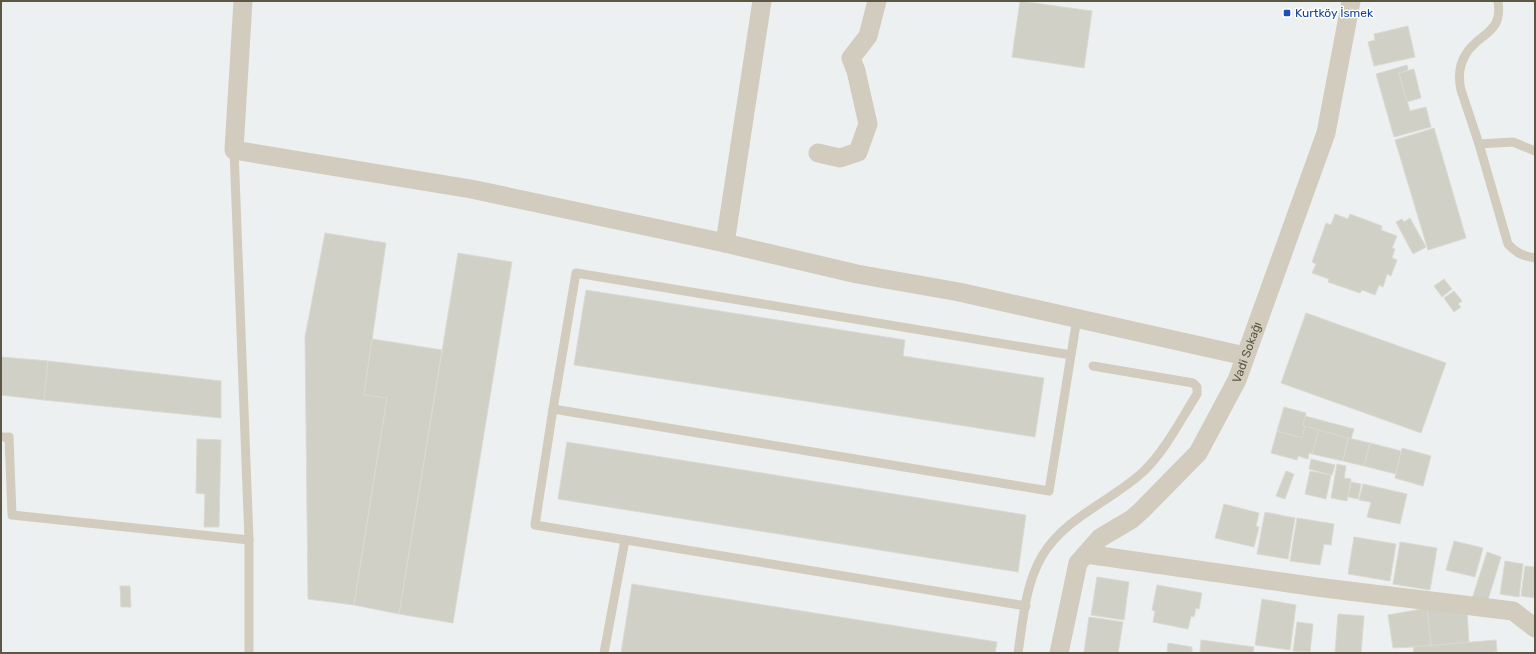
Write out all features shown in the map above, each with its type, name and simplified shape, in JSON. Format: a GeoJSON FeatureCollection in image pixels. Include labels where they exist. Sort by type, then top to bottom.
{"type":"FeatureCollection","features":[{"type":"Feature","properties":{"kind":"street"},"geometry":{"type":"LineString","coordinates":[[243,1],[234,150],[471,189],[725,243],[858,274],[959,292],[1245,356]]}},
{"type":"Feature","properties":{"kind":"street"},"geometry":{"type":"LineString","coordinates":[[725,243],[762,1]]}},
{"type":"Feature","properties":{"kind":"street"},"geometry":{"type":"LineString","coordinates":[[818,153],[840,158],[858,152],[868,124],[856,71],[851,58],[868,36],[877,1]]}},
{"type":"Feature","properties":{"kind":"street","name":"Vadi Sokağı"},"geometry":{"type":"LineString","coordinates":[[1059,653],[1078,563],[1100,538],[1132,519],[1142,510],[1198,453],[1237,380],[1326,133],[1351,1]]}},
{"type":"Feature","properties":{"kind":"street"},"geometry":{"type":"LineString","coordinates":[[1086,554],[1324,588],[1513,611],[1535,628]]}},
{"type":"Feature","properties":{"kind":"lane"},"geometry":{"type":"LineString","coordinates":[[1498,1],[1498,14],[1496,22],[1487,35],[1474,44],[1466,53],[1461,64],[1459,72],[1460,90],[1479,144],[1508,244],[1515,252],[1535,258]]}},
{"type":"Feature","properties":{"kind":"lane"},"geometry":{"type":"LineString","coordinates":[[1479,144],[1513,142],[1535,151]]}},
{"type":"Feature","properties":{"kind":"lane"},"geometry":{"type":"LineString","coordinates":[[234,150],[250,540],[249,653]]}},
{"type":"Feature","properties":{"kind":"lane"},"geometry":{"type":"LineString","coordinates":[[1026,606],[535,525],[576,273],[1071,355]]}},
{"type":"Feature","properties":{"kind":"lane"},"geometry":{"type":"LineString","coordinates":[[553,409],[1049,491],[1077,318]]}},
{"type":"Feature","properties":{"kind":"lane"},"geometry":{"type":"LineString","coordinates":[[1018,653],[1029,588],[1034,572],[1050,544],[1072,524],[1128,484],[1157,457],[1198,394],[1197,387],[1193,383],[1093,366]]}},
{"type":"Feature","properties":{"kind":"lane"},"geometry":{"type":"LineString","coordinates":[[1,437],[9,438],[12,515],[250,540]]}},
{"type":"Feature","properties":{"kind":"lane"},"geometry":{"type":"LineString","coordinates":[[604,653],[625,540]]}},
{"type":"Feature","properties":{"kind":"building"},"geometry":{"type":"Polygon","coordinates":[[[1020,1],[1092,11],[1084,68],[1012,57],[1020,1]]]}},
{"type":"Feature","properties":{"kind":"building"},"geometry":{"type":"Polygon","coordinates":[[[1408,26],[1415,57],[1374,66],[1368,42],[1375,40],[1374,34],[1408,26]]]}},
{"type":"Feature","properties":{"kind":"building"},"geometry":{"type":"Polygon","coordinates":[[[1407,65],[1408,70],[1399,73],[1410,111],[1426,107],[1431,127],[1394,137],[1376,74],[1407,65]]]}},
{"type":"Feature","properties":{"kind":"building"},"geometry":{"type":"Polygon","coordinates":[[[1414,69],[1421,98],[1407,102],[1399,73],[1414,69]]]}},
{"type":"Feature","properties":{"kind":"building"},"geometry":{"type":"Polygon","coordinates":[[[1434,128],[1466,238],[1428,250],[1395,140],[1434,128]]]}},
{"type":"Feature","properties":{"kind":"building"},"geometry":{"type":"Polygon","coordinates":[[[1335,214],[1348,219],[1350,214],[1382,226],[1381,230],[1397,236],[1392,248],[1395,249],[1392,258],[1397,260],[1391,276],[1387,274],[1383,287],[1379,285],[1375,295],[1362,290],[1360,293],[1328,282],[1329,279],[1312,273],[1316,264],[1312,262],[1326,223],[1331,225],[1335,214]]]}},
{"type":"Feature","properties":{"kind":"building"},"geometry":{"type":"Polygon","coordinates":[[[1410,218],[1426,247],[1413,254],[1396,222],[1402,219],[1404,222],[1410,218]]]}},
{"type":"Feature","properties":{"kind":"building"},"geometry":{"type":"Polygon","coordinates":[[[325,233],[386,243],[364,395],[387,398],[354,605],[308,599],[305,337],[325,233]]]}},
{"type":"Feature","properties":{"kind":"building"},"geometry":{"type":"Polygon","coordinates":[[[458,253],[512,262],[453,623],[399,614],[458,253]]]}},
{"type":"Feature","properties":{"kind":"building"},"geometry":{"type":"Polygon","coordinates":[[[1444,279],[1452,289],[1442,297],[1434,286],[1444,279]]]}},
{"type":"Feature","properties":{"kind":"building"},"geometry":{"type":"Polygon","coordinates":[[[586,290],[905,340],[903,356],[1044,378],[1035,437],[574,365],[586,290]]]}},
{"type":"Feature","properties":{"kind":"building"},"geometry":{"type":"Polygon","coordinates":[[[1454,291],[1462,301],[1458,304],[1461,307],[1454,312],[1444,298],[1454,291]]]}},
{"type":"Feature","properties":{"kind":"building"},"geometry":{"type":"Polygon","coordinates":[[[1306,313],[1446,363],[1421,433],[1281,383],[1306,313]]]}},
{"type":"Feature","properties":{"kind":"building"},"geometry":{"type":"Polygon","coordinates":[[[372,339],[442,350],[399,614],[354,605],[387,398],[364,395],[372,339]]]}},
{"type":"Feature","properties":{"kind":"building"},"geometry":{"type":"Polygon","coordinates":[[[1,357],[48,361],[44,400],[1,395],[1,357]]]}},
{"type":"Feature","properties":{"kind":"building"},"geometry":{"type":"Polygon","coordinates":[[[48,361],[221,381],[221,418],[44,400],[48,361]]]}},
{"type":"Feature","properties":{"kind":"building"},"geometry":{"type":"Polygon","coordinates":[[[1284,407],[1306,413],[1302,438],[1277,431],[1284,407]]]}},
{"type":"Feature","properties":{"kind":"building"},"geometry":{"type":"Polygon","coordinates":[[[1305,416],[1354,429],[1351,439],[1303,426],[1305,416]]]}},
{"type":"Feature","properties":{"kind":"building"},"geometry":{"type":"Polygon","coordinates":[[[1305,426],[1319,430],[1312,454],[1309,453],[1308,459],[1298,456],[1297,460],[1271,453],[1277,431],[1302,438],[1305,426]]]}},
{"type":"Feature","properties":{"kind":"building"},"geometry":{"type":"Polygon","coordinates":[[[1319,430],[1348,438],[1343,461],[1312,454],[1319,430]]]}},
{"type":"Feature","properties":{"kind":"building"},"geometry":{"type":"Polygon","coordinates":[[[1348,438],[1370,443],[1364,466],[1343,461],[1348,438]]]}},
{"type":"Feature","properties":{"kind":"building"},"geometry":{"type":"Polygon","coordinates":[[[197,439],[221,440],[219,527],[204,527],[205,494],[196,493],[197,439]]]}},
{"type":"Feature","properties":{"kind":"building"},"geometry":{"type":"Polygon","coordinates":[[[567,442],[1026,515],[1018,572],[558,499],[567,442]]]}},
{"type":"Feature","properties":{"kind":"building"},"geometry":{"type":"Polygon","coordinates":[[[1370,443],[1401,451],[1396,474],[1364,466],[1370,443]]]}},
{"type":"Feature","properties":{"kind":"building"},"geometry":{"type":"Polygon","coordinates":[[[1402,448],[1431,456],[1423,486],[1395,478],[1402,448]]]}},
{"type":"Feature","properties":{"kind":"building"},"geometry":{"type":"Polygon","coordinates":[[[1311,459],[1335,465],[1332,475],[1309,469],[1311,459]]]}},
{"type":"Feature","properties":{"kind":"building"},"geometry":{"type":"Polygon","coordinates":[[[1337,464],[1346,466],[1344,478],[1351,479],[1347,501],[1331,498],[1337,464]]]}},
{"type":"Feature","properties":{"kind":"building"},"geometry":{"type":"Polygon","coordinates":[[[1286,471],[1294,474],[1285,499],[1276,496],[1286,471]]]}},
{"type":"Feature","properties":{"kind":"building"},"geometry":{"type":"Polygon","coordinates":[[[1310,471],[1331,475],[1326,499],[1305,494],[1310,471]]]}},
{"type":"Feature","properties":{"kind":"building"},"geometry":{"type":"Polygon","coordinates":[[[1351,482],[1361,484],[1358,499],[1348,497],[1351,482]]]}},
{"type":"Feature","properties":{"kind":"building"},"geometry":{"type":"Polygon","coordinates":[[[1363,484],[1407,494],[1400,524],[1367,517],[1371,502],[1359,500],[1363,484]]]}},
{"type":"Feature","properties":{"kind":"building"},"geometry":{"type":"Polygon","coordinates":[[[1224,504],[1259,513],[1256,526],[1259,527],[1254,547],[1215,538],[1224,504]]]}},
{"type":"Feature","properties":{"kind":"building"},"geometry":{"type":"Polygon","coordinates":[[[1265,512],[1295,518],[1288,559],[1257,554],[1265,512]]]}},
{"type":"Feature","properties":{"kind":"building"},"geometry":{"type":"Polygon","coordinates":[[[1297,518],[1334,524],[1331,545],[1324,544],[1320,565],[1290,561],[1297,518]]]}},
{"type":"Feature","properties":{"kind":"building"},"geometry":{"type":"Polygon","coordinates":[[[1354,537],[1396,544],[1390,581],[1348,574],[1354,537]]]}},
{"type":"Feature","properties":{"kind":"building"},"geometry":{"type":"Polygon","coordinates":[[[1454,541],[1483,548],[1475,577],[1446,570],[1454,541]]]}},
{"type":"Feature","properties":{"kind":"building"},"geometry":{"type":"Polygon","coordinates":[[[1400,542],[1437,548],[1430,590],[1393,584],[1400,542]]]}},
{"type":"Feature","properties":{"kind":"building"},"geometry":{"type":"Polygon","coordinates":[[[1487,552],[1501,557],[1487,603],[1472,599],[1487,552]]]}},
{"type":"Feature","properties":{"kind":"building"},"geometry":{"type":"Polygon","coordinates":[[[1505,561],[1523,564],[1519,597],[1500,594],[1505,561]]]}},
{"type":"Feature","properties":{"kind":"building"},"geometry":{"type":"Polygon","coordinates":[[[1525,566],[1535,567],[1535,598],[1521,596],[1525,566]]]}},
{"type":"Feature","properties":{"kind":"building"},"geometry":{"type":"Polygon","coordinates":[[[1097,577],[1129,582],[1124,620],[1091,615],[1097,577]]]}},
{"type":"Feature","properties":{"kind":"building"},"geometry":{"type":"Polygon","coordinates":[[[632,584],[997,642],[995,653],[621,653],[632,584]]]}},
{"type":"Feature","properties":{"kind":"building"},"geometry":{"type":"Polygon","coordinates":[[[1157,585],[1202,593],[1199,609],[1196,608],[1194,617],[1191,616],[1188,629],[1153,622],[1155,611],[1152,610],[1157,585]]]}},
{"type":"Feature","properties":{"kind":"building"},"geometry":{"type":"Polygon","coordinates":[[[120,586],[130,586],[131,607],[121,607],[120,586]]]}},
{"type":"Feature","properties":{"kind":"building"},"geometry":{"type":"Polygon","coordinates":[[[1262,599],[1296,605],[1290,650],[1255,645],[1262,599]]]}},
{"type":"Feature","properties":{"kind":"building"},"geometry":{"type":"Polygon","coordinates":[[[1427,608],[1467,611],[1469,643],[1431,646],[1427,608]]]}},
{"type":"Feature","properties":{"kind":"building"},"geometry":{"type":"Polygon","coordinates":[[[1427,608],[1431,646],[1393,648],[1388,615],[1427,608]]]}},
{"type":"Feature","properties":{"kind":"building"},"geometry":{"type":"Polygon","coordinates":[[[1338,614],[1364,616],[1361,653],[1335,653],[1338,614]]]}},
{"type":"Feature","properties":{"kind":"building"},"geometry":{"type":"Polygon","coordinates":[[[1089,617],[1123,622],[1118,653],[1084,652],[1089,617]]]}},
{"type":"Feature","properties":{"kind":"building"},"geometry":{"type":"Polygon","coordinates":[[[1297,622],[1313,624],[1310,652],[1293,651],[1297,622]]]}},
{"type":"Feature","properties":{"kind":"building"},"geometry":{"type":"Polygon","coordinates":[[[1201,640],[1254,647],[1253,653],[1200,653],[1201,640]]]}},
{"type":"Feature","properties":{"kind":"building"},"geometry":{"type":"Polygon","coordinates":[[[1496,640],[1497,651],[1491,653],[1414,653],[1413,647],[1496,640]]]}},
{"type":"Feature","properties":{"kind":"building"},"geometry":{"type":"Polygon","coordinates":[[[1168,643],[1192,647],[1192,653],[1167,653],[1168,643]]]}},
{"type":"Feature","properties":{"kind":"place","name":"Kurtköy İsmek"},"geometry":{"type":"Point","coordinates":[1287,13]}}]}
